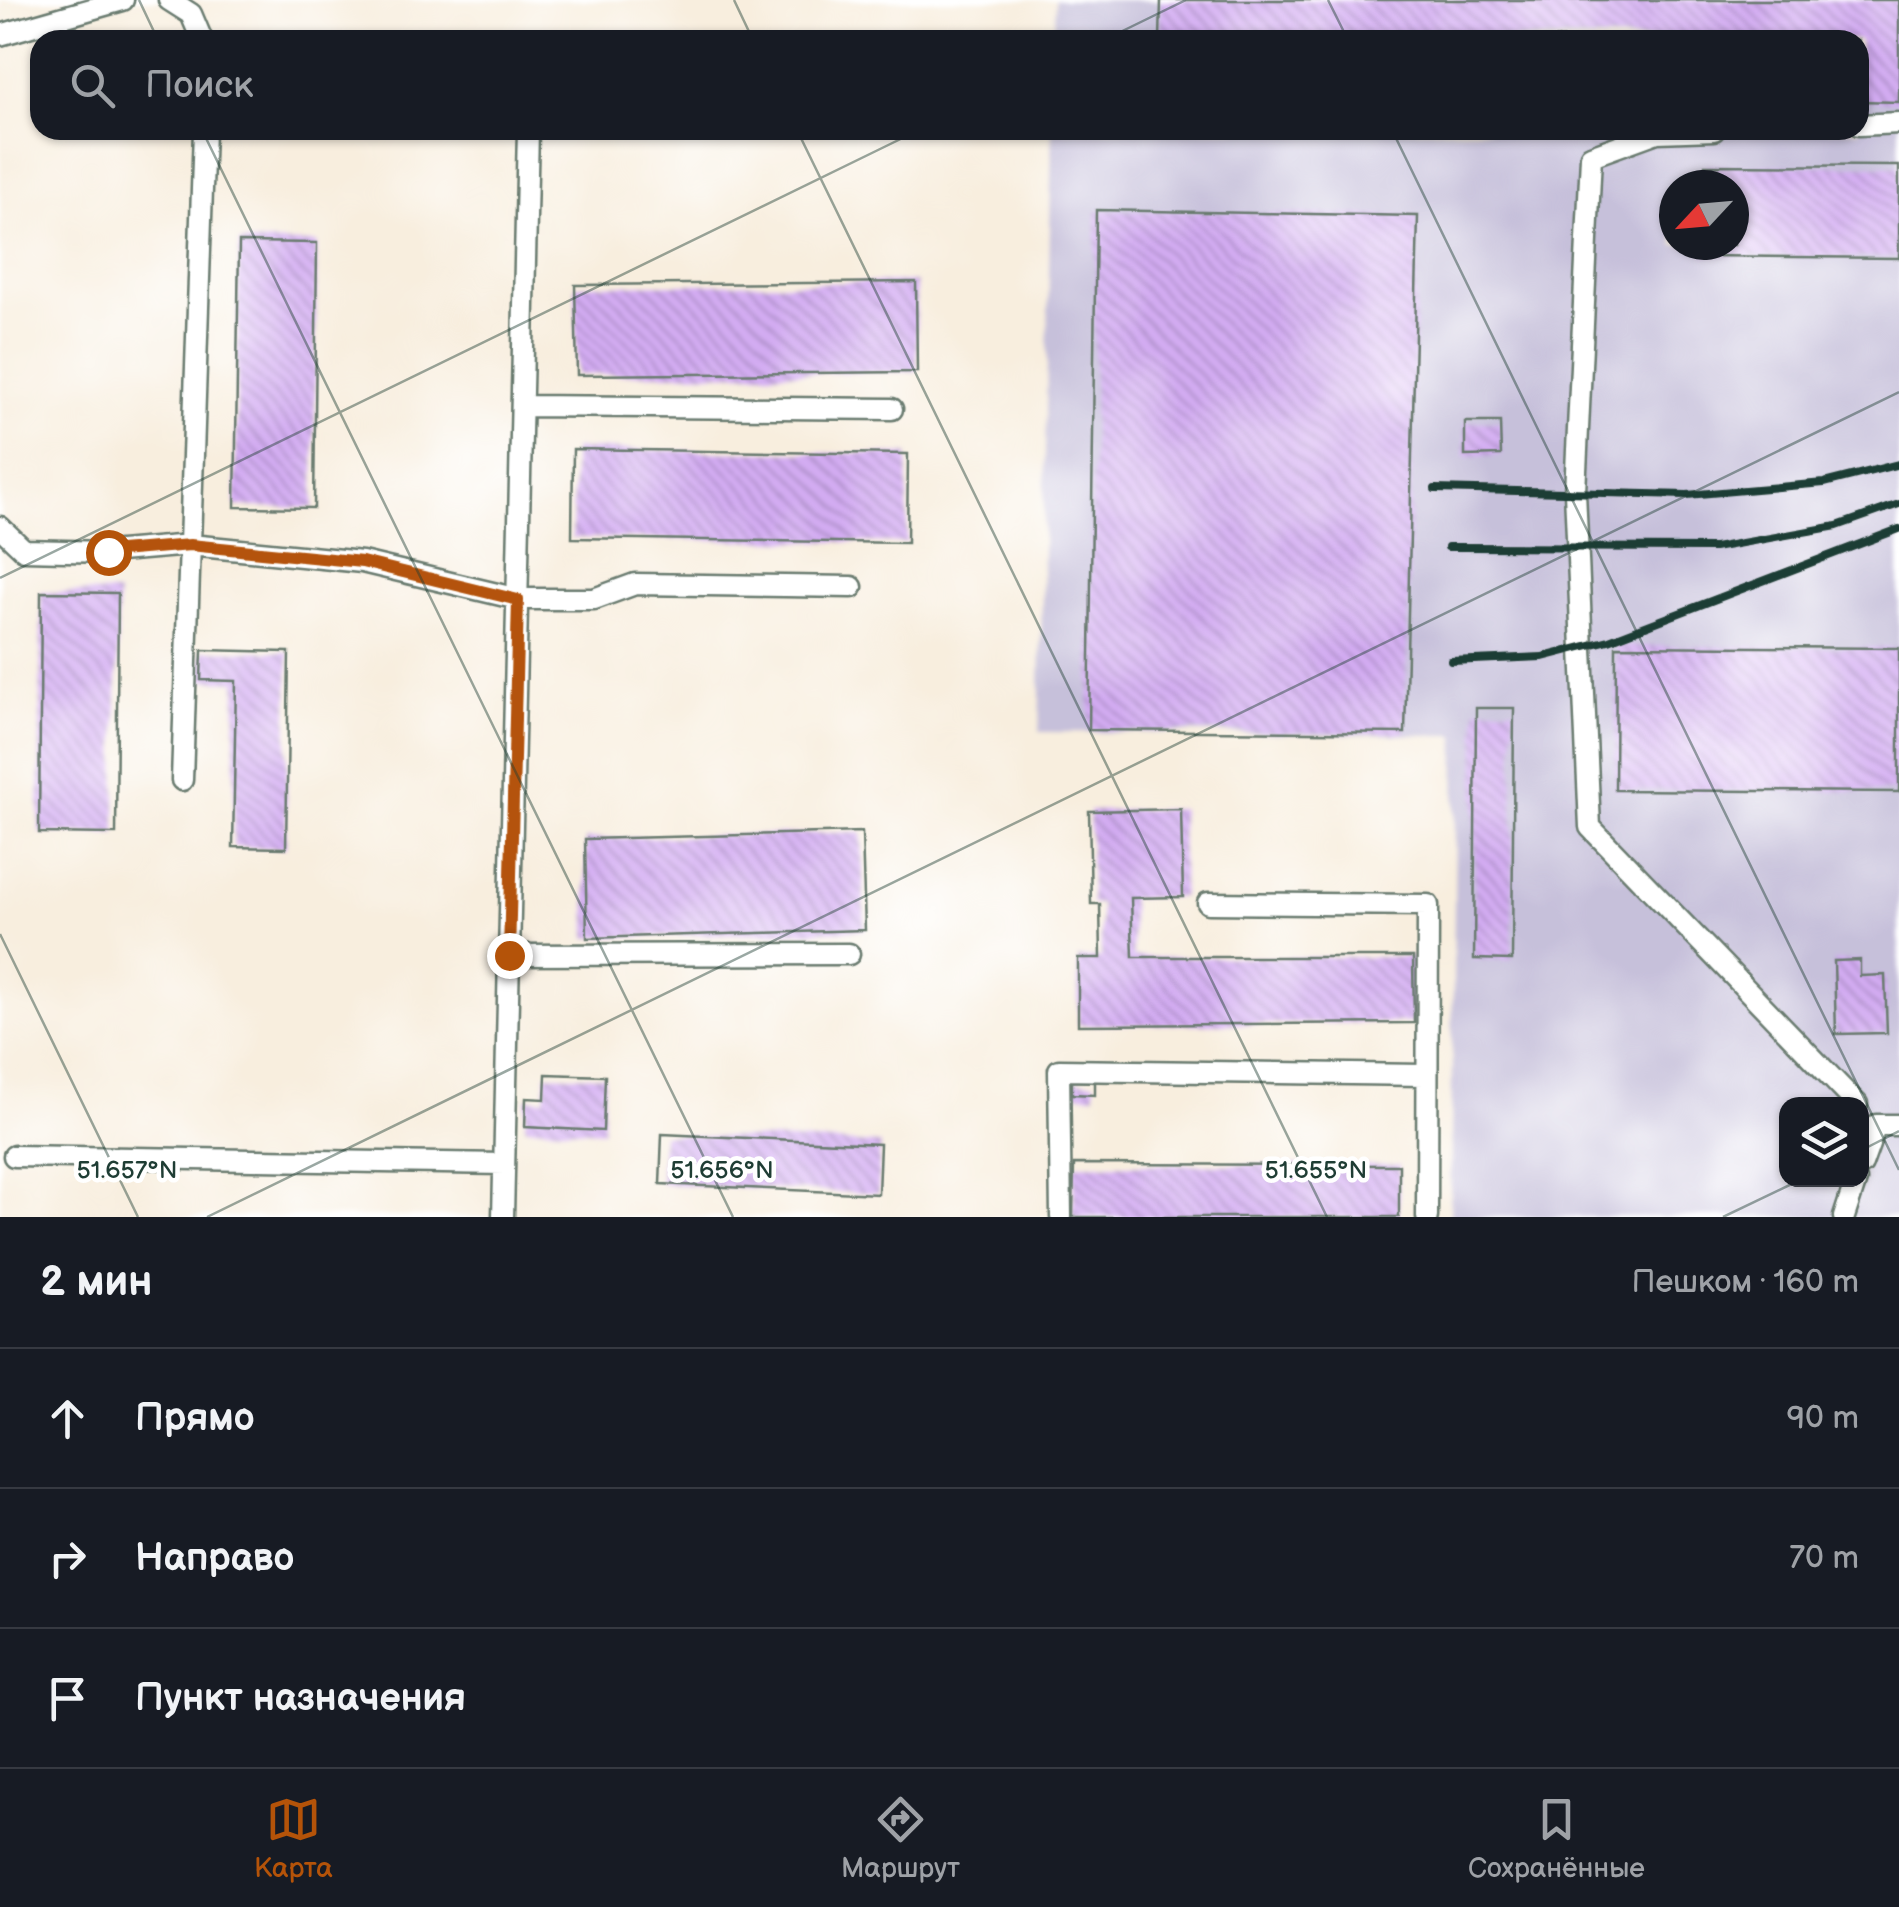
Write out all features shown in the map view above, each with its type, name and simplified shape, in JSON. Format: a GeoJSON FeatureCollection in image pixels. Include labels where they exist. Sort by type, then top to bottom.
{"type":"FeatureCollection","features":[{"type":"Feature","properties":{"kind":"lane"},"geometry":{"type":"LineString","coordinates":[[0,34],[124,0]]}},
{"type":"Feature","properties":{"kind":"lane"},"geometry":{"type":"LineString","coordinates":[[169,0],[191,14],[198,30]]}},
{"type":"Feature","properties":{"kind":"lane"},"geometry":{"type":"LineString","coordinates":[[1869,124],[1899,123]]}},
{"type":"Feature","properties":{"kind":"lane"},"geometry":{"type":"LineString","coordinates":[[182,780],[204,140]]}},
{"type":"Feature","properties":{"kind":"lane"},"geometry":{"type":"LineString","coordinates":[[503,1217],[528,140]]}},
{"type":"Feature","properties":{"kind":"lane"},"geometry":{"type":"LineString","coordinates":[[1635,140],[1591,156],[1575,492],[1590,826],[1850,1097]]}},
{"type":"Feature","properties":{"kind":"lane"},"geometry":{"type":"LineString","coordinates":[[522,406],[892,409]]}},
{"type":"Feature","properties":{"kind":"lane"},"geometry":{"type":"LineString","coordinates":[[0,527],[24,550],[108,552],[190,545],[362,562],[518,600],[594,600],[635,584],[852,587]]}},
{"type":"Feature","properties":{"kind":"lane"},"geometry":{"type":"LineString","coordinates":[[1208,903],[1428,905],[1427,1217]]}},
{"type":"Feature","properties":{"kind":"lane"},"geometry":{"type":"LineString","coordinates":[[509,955],[849,954]]}},
{"type":"Feature","properties":{"kind":"lane"},"geometry":{"type":"LineString","coordinates":[[1061,1217],[1059,1070],[1425,1075]]}},
{"type":"Feature","properties":{"kind":"lane"},"geometry":{"type":"LineString","coordinates":[[1869,1114],[1899,1125]]}},
{"type":"Feature","properties":{"kind":"lane"},"geometry":{"type":"LineString","coordinates":[[14,1156],[504,1164]]}},
{"type":"Feature","properties":{"kind":"lane"},"geometry":{"type":"LineString","coordinates":[[1844,1217],[1854,1187]]}},
{"type":"Feature","properties":{"kind":"shaded area"},"geometry":{"type":"Polygon","coordinates":[[[1055,0],[1899,0],[1899,1217],[1450,1217],[1456,735],[1039,732],[1052,140],[1869,140],[1869,30],[1054,30],[1055,0]]]}},
{"type":"Feature","properties":{"kind":"building"},"geometry":{"type":"Polygon","coordinates":[[[1161,0],[1899,0],[1899,102],[1869,101],[1869,30],[1160,30],[1161,0]]]}},
{"type":"Feature","properties":{"kind":"building"},"geometry":{"type":"Polygon","coordinates":[[[1705,165],[1899,166],[1899,258],[1749,256],[1749,170],[1705,170],[1705,165]]]}},
{"type":"Feature","properties":{"kind":"building"},"geometry":{"type":"Polygon","coordinates":[[[1096,210],[1418,216],[1405,733],[1089,730],[1096,210]]]}},
{"type":"Feature","properties":{"kind":"building"},"geometry":{"type":"Polygon","coordinates":[[[239,242],[317,243],[314,508],[235,507],[239,242]]]}},
{"type":"Feature","properties":{"kind":"building"},"geometry":{"type":"Polygon","coordinates":[[[916,282],[917,372],[577,375],[575,285],[916,282]]]}},
{"type":"Feature","properties":{"kind":"building"},"geometry":{"type":"Polygon","coordinates":[[[1465,422],[1500,422],[1501,455],[1465,456],[1465,422]]]}},
{"type":"Feature","properties":{"kind":"building"},"geometry":{"type":"Polygon","coordinates":[[[573,449],[908,454],[907,543],[572,538],[573,449]]]}},
{"type":"Feature","properties":{"kind":"building"},"geometry":{"type":"Polygon","coordinates":[[[41,592],[118,593],[116,834],[39,833],[41,592]]]}},
{"type":"Feature","properties":{"kind":"building"},"geometry":{"type":"Polygon","coordinates":[[[1616,646],[1899,648],[1899,792],[1615,790],[1616,646]]]}},
{"type":"Feature","properties":{"kind":"building"},"geometry":{"type":"Polygon","coordinates":[[[202,650],[289,652],[286,848],[233,847],[236,681],[201,680],[202,650]]]}},
{"type":"Feature","properties":{"kind":"building"},"geometry":{"type":"Polygon","coordinates":[[[1476,708],[1514,708],[1512,960],[1474,959],[1476,708]]]}},
{"type":"Feature","properties":{"kind":"building"},"geometry":{"type":"Polygon","coordinates":[[[1181,809],[1183,897],[1131,898],[1133,957],[1413,957],[1414,1023],[1078,1025],[1078,958],[1101,958],[1100,904],[1091,904],[1089,811],[1181,809]]]}},
{"type":"Feature","properties":{"kind":"building"},"geometry":{"type":"Polygon","coordinates":[[[862,832],[865,930],[587,938],[585,839],[862,832]]]}},
{"type":"Feature","properties":{"kind":"building"},"geometry":{"type":"Polygon","coordinates":[[[1860,960],[1860,976],[1885,975],[1887,1033],[1836,1034],[1834,961],[1860,960]]]}},
{"type":"Feature","properties":{"kind":"building"},"geometry":{"type":"Polygon","coordinates":[[[546,1074],[605,1076],[603,1131],[525,1127],[526,1098],[545,1099],[546,1074]]]}},
{"type":"Feature","properties":{"kind":"building"},"geometry":{"type":"Polygon","coordinates":[[[1072,1081],[1095,1082],[1095,1095],[1072,1094],[1072,1081]]]}},
{"type":"Feature","properties":{"kind":"building"},"geometry":{"type":"Polygon","coordinates":[[[662,1134],[880,1144],[878,1194],[660,1184],[662,1134]]]}},
{"type":"Feature","properties":{"kind":"building"},"geometry":{"type":"Polygon","coordinates":[[[1074,1164],[1399,1165],[1399,1217],[1073,1217],[1074,1164]]]}},
{"type":"Feature","properties":{"kind":"railway"},"geometry":{"type":"LineString","coordinates":[[1435,489],[1687,495],[1824,483],[1899,464]]}},
{"type":"Feature","properties":{"kind":"railway"},"geometry":{"type":"LineString","coordinates":[[1448,547],[1714,548],[1837,526],[1899,504]]}},
{"type":"Feature","properties":{"kind":"railway"},"geometry":{"type":"LineString","coordinates":[[1451,661],[1543,657],[1609,640],[1899,529]]}},
{"type":"Feature","properties":{"kind":"route"},"geometry":{"type":"LineString","coordinates":[[108,552],[190,545],[362,562],[518,600],[509,955]]}}]}
